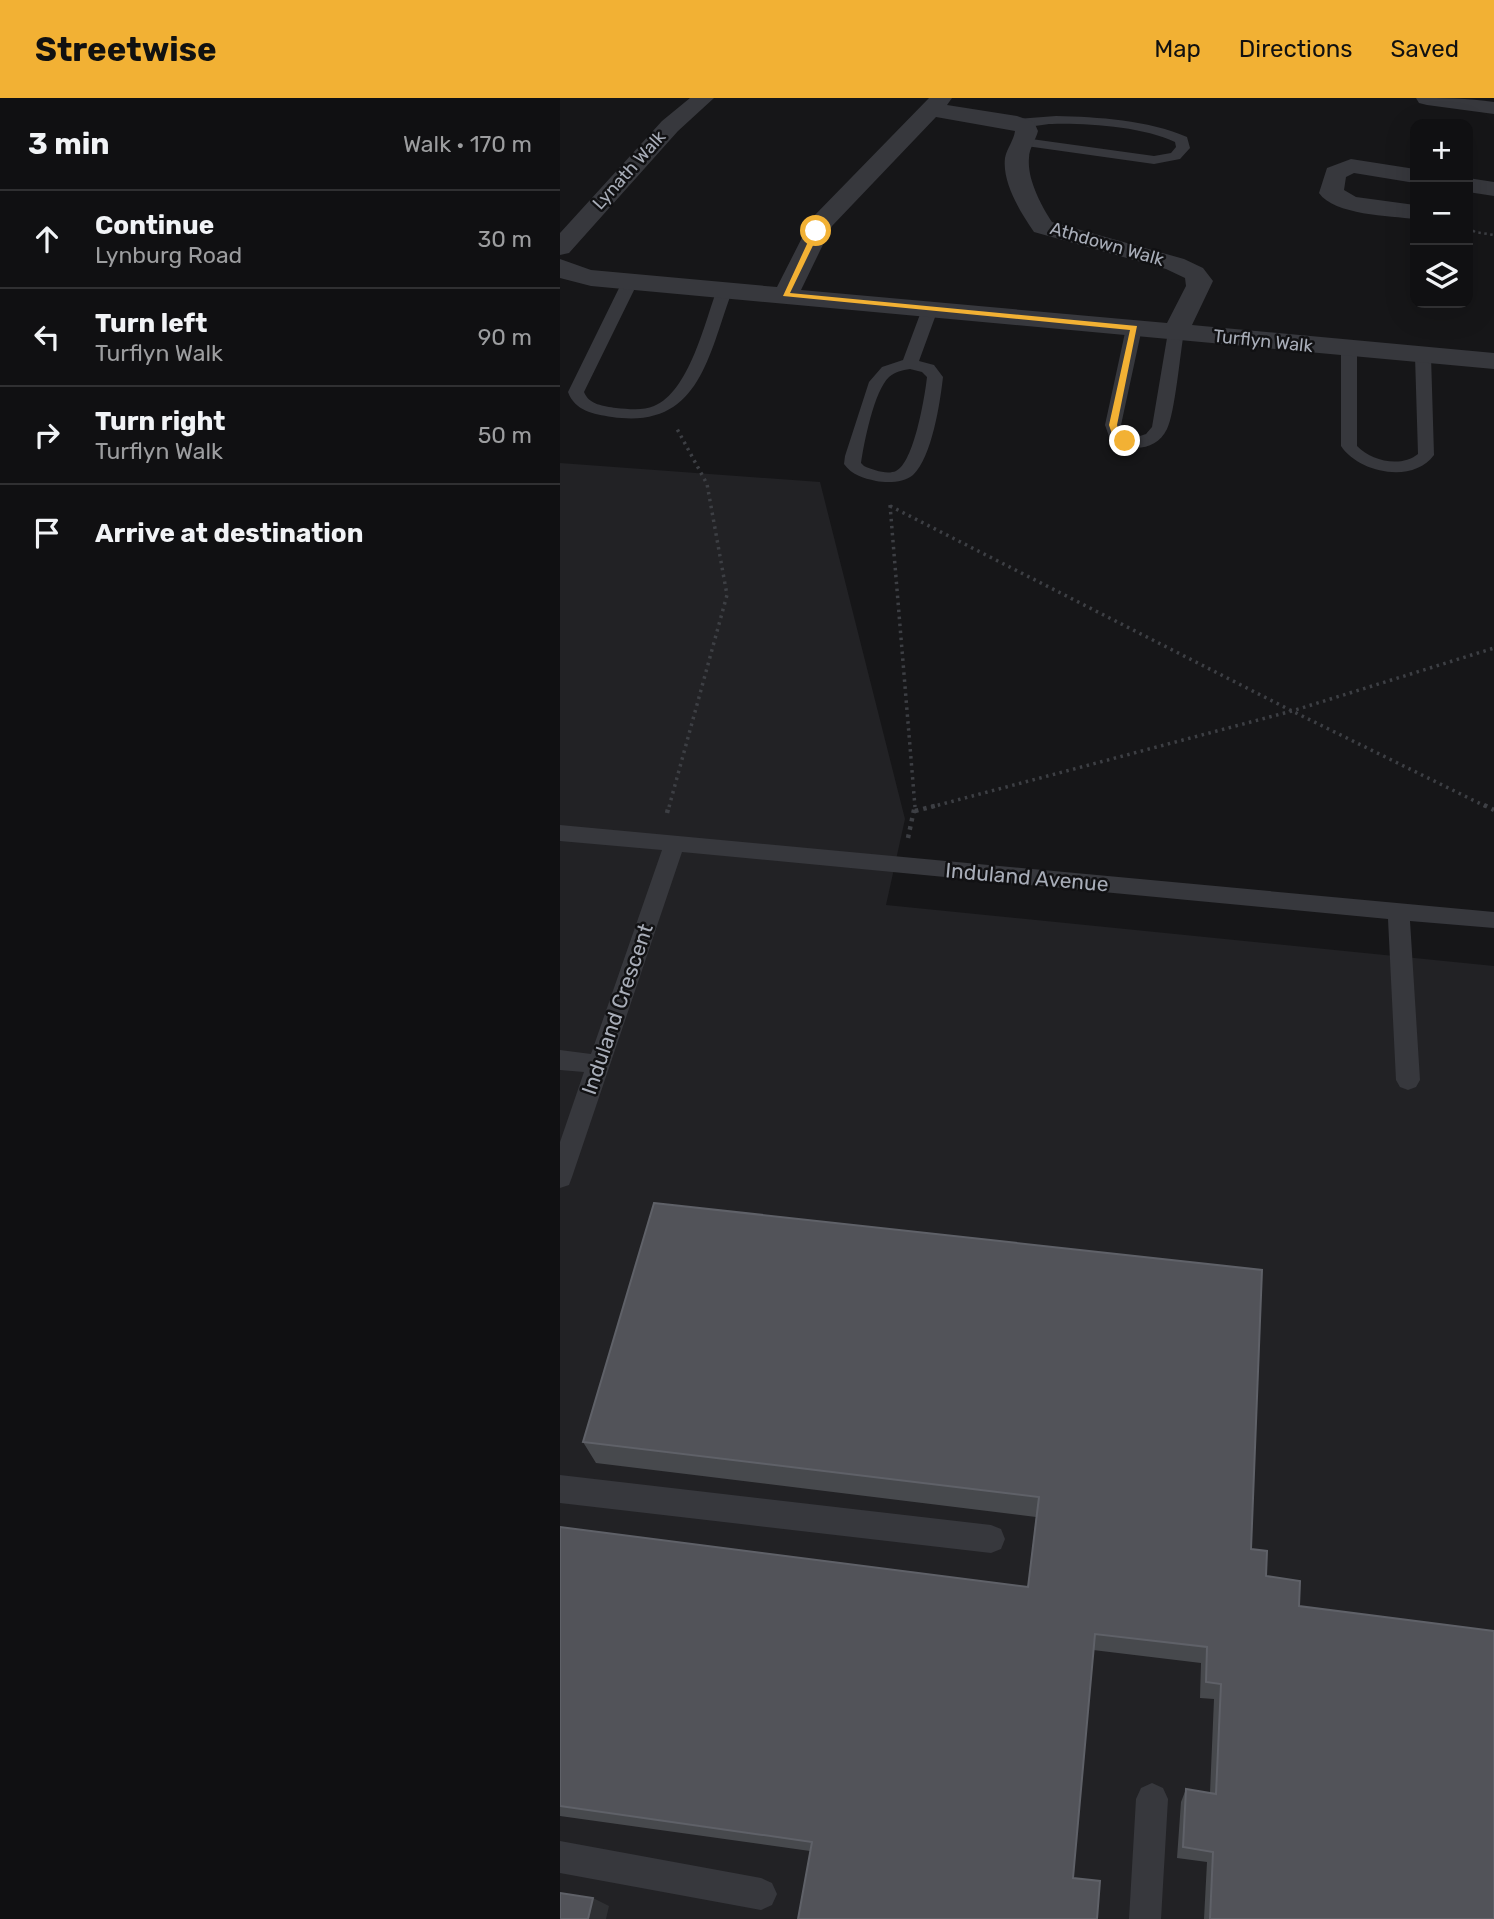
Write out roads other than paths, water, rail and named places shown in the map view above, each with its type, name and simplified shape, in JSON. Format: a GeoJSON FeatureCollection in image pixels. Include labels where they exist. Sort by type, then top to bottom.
{"type":"FeatureCollection","features":[{"type":"Feature","properties":{"kind":"street","name":"Lynath Walk"},"geometry":{"type":"LineString","coordinates":[[560,248],[670,125],[703,98]]}},
{"type":"Feature","properties":{"kind":"street"},"geometry":{"type":"LineString","coordinates":[[1427,98],[1491,110]]}},
{"type":"Feature","properties":{"kind":"street"},"geometry":{"type":"LineString","coordinates":[[786,295],[821,223],[935,103],[1021,132]]}},
{"type":"Feature","properties":{"kind":"street","name":"Athdown Walk"},"geometry":{"type":"LineString","coordinates":[[1021,132],[1017,156],[1018,171],[1036,218],[1043,227],[1175,264],[1198,277],[1199,286],[1176,332]]}},
{"type":"Feature","properties":{"kind":"street"},"geometry":{"type":"LineString","coordinates":[[1410,175],[1345,166],[1335,173],[1331,193],[1350,204],[1410,211]]}},
{"type":"Feature","properties":{"kind":"street"},"geometry":{"type":"LineString","coordinates":[[1473,186],[1494,189]]}},
{"type":"Feature","properties":{"kind":"street","name":"Turflyn Walk"},"geometry":{"type":"LineString","coordinates":[[560,267],[580,276],[630,282],[1494,361]]}},
{"type":"Feature","properties":{"kind":"lane"},"geometry":{"type":"LineString","coordinates":[[1045,119],[1080,120],[1171,135],[1182,140],[1183,148],[1175,156],[1154,160],[1021,132],[1045,119]]}},
{"type":"Feature","properties":{"kind":"lane"},"geometry":{"type":"LineString","coordinates":[[630,282],[576,392],[578,398],[595,409],[620,414],[666,408],[682,396],[691,379],[724,289]]}},
{"type":"Feature","properties":{"kind":"lane"},"geometry":{"type":"LineString","coordinates":[[910,364],[930,309]]}},
{"type":"Feature","properties":{"kind":"lane"},"geometry":{"type":"LineString","coordinates":[[1134,328],[1113,425],[1116,435],[1130,443],[1155,437],[1160,427],[1176,332]]}},
{"type":"Feature","properties":{"kind":"lane"},"geometry":{"type":"LineString","coordinates":[[1349,349],[1349,446],[1353,455],[1361,460],[1395,466],[1415,465],[1426,455],[1423,356]]}},
{"type":"Feature","properties":{"kind":"lane"},"geometry":{"type":"LineString","coordinates":[[910,364],[928,368],[935,377],[913,463],[905,473],[898,476],[858,470],[852,464],[854,450],[877,382],[892,368],[910,364]]}},
{"type":"Feature","properties":{"kind":"lane","name":"Induland Avenue"},"geometry":{"type":"LineString","coordinates":[[560,833],[1494,920]]}},
{"type":"Feature","properties":{"kind":"lane","name":"Induland Crescent"},"geometry":{"type":"LineString","coordinates":[[560,1177],[667,842]]}},
{"type":"Feature","properties":{"kind":"lane"},"geometry":{"type":"LineString","coordinates":[[1399,912],[1408,1080]]}},
{"type":"Feature","properties":{"kind":"lane"},"geometry":{"type":"LineString","coordinates":[[560,1060],[598,1064]]}},
{"type":"Feature","properties":{"kind":"lane"},"geometry":{"type":"LineString","coordinates":[[560,1489],[991,1539]]}},
{"type":"Feature","properties":{"kind":"lane"},"geometry":{"type":"LineString","coordinates":[[1145,1919],[1152,1799]]}},
{"type":"Feature","properties":{"kind":"lane"},"geometry":{"type":"LineString","coordinates":[[560,1857],[761,1894]]}}]}
